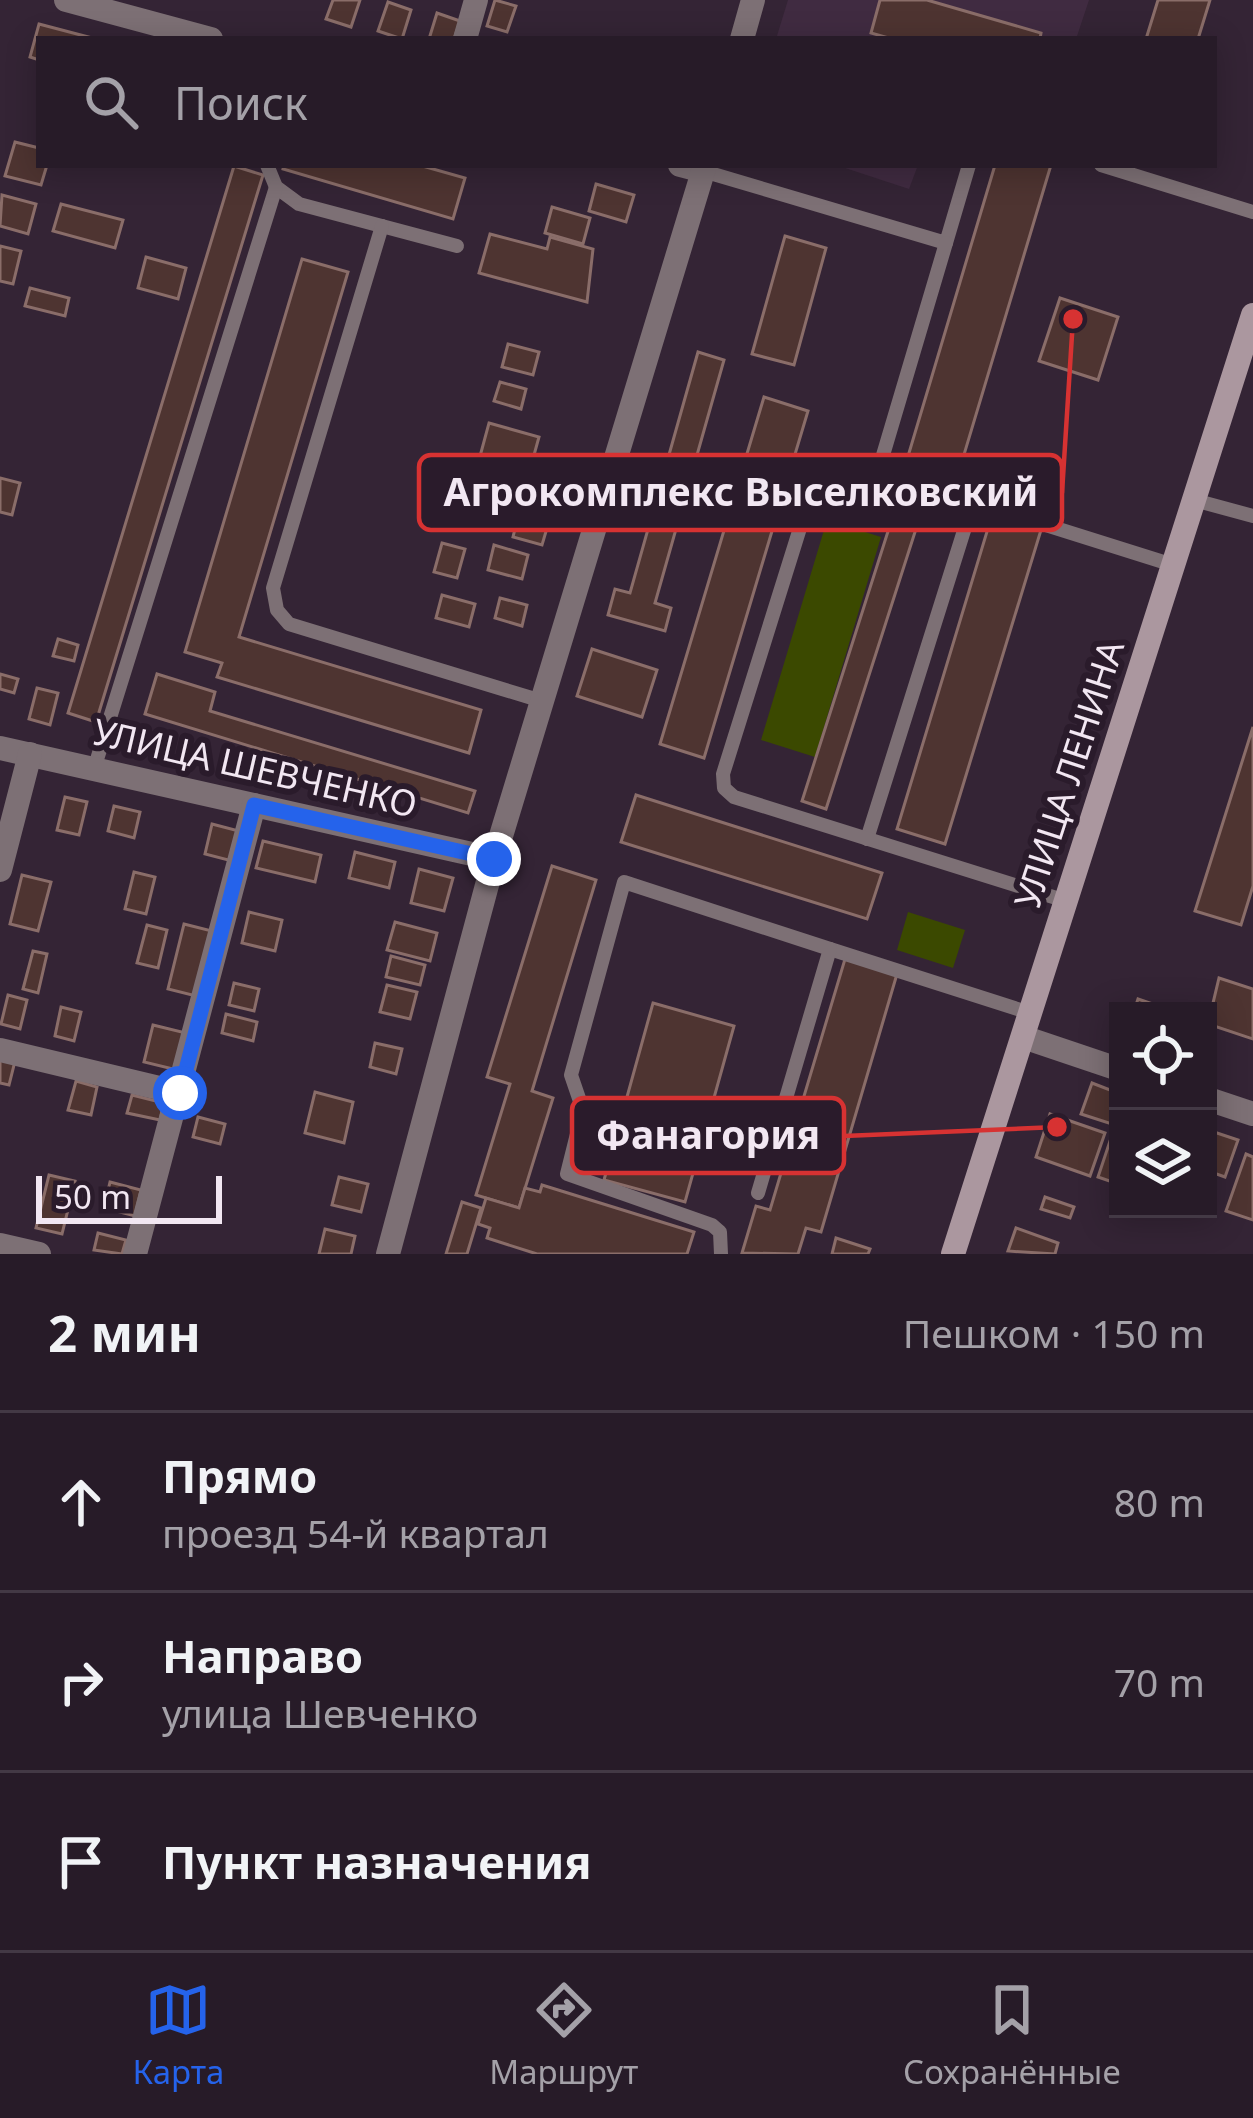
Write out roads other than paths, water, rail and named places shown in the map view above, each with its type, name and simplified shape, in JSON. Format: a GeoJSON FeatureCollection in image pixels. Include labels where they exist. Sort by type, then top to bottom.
{"type":"FeatureCollection","features":[{"type":"Feature","properties":{"kind":"street"},"geometry":{"type":"LineString","coordinates":[[66,0],[200,36]]}},
{"type":"Feature","properties":{"kind":"street"},"geometry":{"type":"LineString","coordinates":[[466,36],[476,0]]}},
{"type":"Feature","properties":{"kind":"street"},"geometry":{"type":"LineString","coordinates":[[743,36],[753,0]]}},
{"type":"Feature","properties":{"kind":"street"},"geometry":{"type":"LineString","coordinates":[[388,1254],[494,859],[544,702],[696,168]]}},
{"type":"Feature","properties":{"kind":"street","name":"УЛИЦА ЛЕНИНА"},"geometry":{"type":"LineString","coordinates":[[953,1254],[1253,316]]}},
{"type":"Feature","properties":{"kind":"street","name":"УЛИЦА ШЕВЧЕНКО"},"geometry":{"type":"LineString","coordinates":[[0,748],[494,859]]}},
{"type":"Feature","properties":{"kind":"street"},"geometry":{"type":"LineString","coordinates":[[0,870],[30,754]]}},
{"type":"Feature","properties":{"kind":"street"},"geometry":{"type":"LineString","coordinates":[[135,1254],[254,805]]}},
{"type":"Feature","properties":{"kind":"street"},"geometry":{"type":"LineString","coordinates":[[1026,1025],[1109,1065]]}},
{"type":"Feature","properties":{"kind":"street"},"geometry":{"type":"LineString","coordinates":[[0,1050],[180,1093]]}},
{"type":"Feature","properties":{"kind":"street"},"geometry":{"type":"LineString","coordinates":[[1217,1102],[1253,1114]]}},
{"type":"Feature","properties":{"kind":"street"},"geometry":{"type":"LineString","coordinates":[[0,1245],[39,1254]]}},
{"type":"Feature","properties":{"kind":"lane"},"geometry":{"type":"LineString","coordinates":[[268,168],[276,187],[299,204],[458,246]]}},
{"type":"Feature","properties":{"kind":"lane"},"geometry":{"type":"LineString","coordinates":[[699,168],[946,243]]}},
{"type":"Feature","properties":{"kind":"lane"},"geometry":{"type":"LineString","coordinates":[[878,472],[968,168]]}},
{"type":"Feature","properties":{"kind":"lane"},"geometry":{"type":"LineString","coordinates":[[1111,168],[1253,212]]}},
{"type":"Feature","properties":{"kind":"lane"},"geometry":{"type":"LineString","coordinates":[[94,769],[276,187]]}},
{"type":"Feature","properties":{"kind":"lane"},"geometry":{"type":"LineString","coordinates":[[382,226],[273,588],[277,610],[289,624],[544,702]]}},
{"type":"Feature","properties":{"kind":"lane"},"geometry":{"type":"LineString","coordinates":[[1066,901],[734,797],[724,788],[723,775],[816,476],[826,463],[842,461],[1173,565]]}},
{"type":"Feature","properties":{"kind":"lane"},"geometry":{"type":"LineString","coordinates":[[1194,500],[1253,516]]}},
{"type":"Feature","properties":{"kind":"lane"},"geometry":{"type":"LineString","coordinates":[[866,839],[973,502]]}},
{"type":"Feature","properties":{"kind":"lane"},"geometry":{"type":"LineString","coordinates":[[721,1254],[721,1232],[712,1225],[568,1174],[583,1110],[571,1075],[624,882],[830,949],[1026,1025]]}},
{"type":"Feature","properties":{"kind":"lane"},"geometry":{"type":"LineString","coordinates":[[758,1193],[830,949]]}},
{"type":"Feature","properties":{"kind":"place","name":"Агрокомплекс Выселковский"},"geometry":{"type":"Point","coordinates":[1073,319]}},
{"type":"Feature","properties":{"kind":"place","name":"Фанагория"},"geometry":{"type":"Point","coordinates":[1057,1127]}}]}
